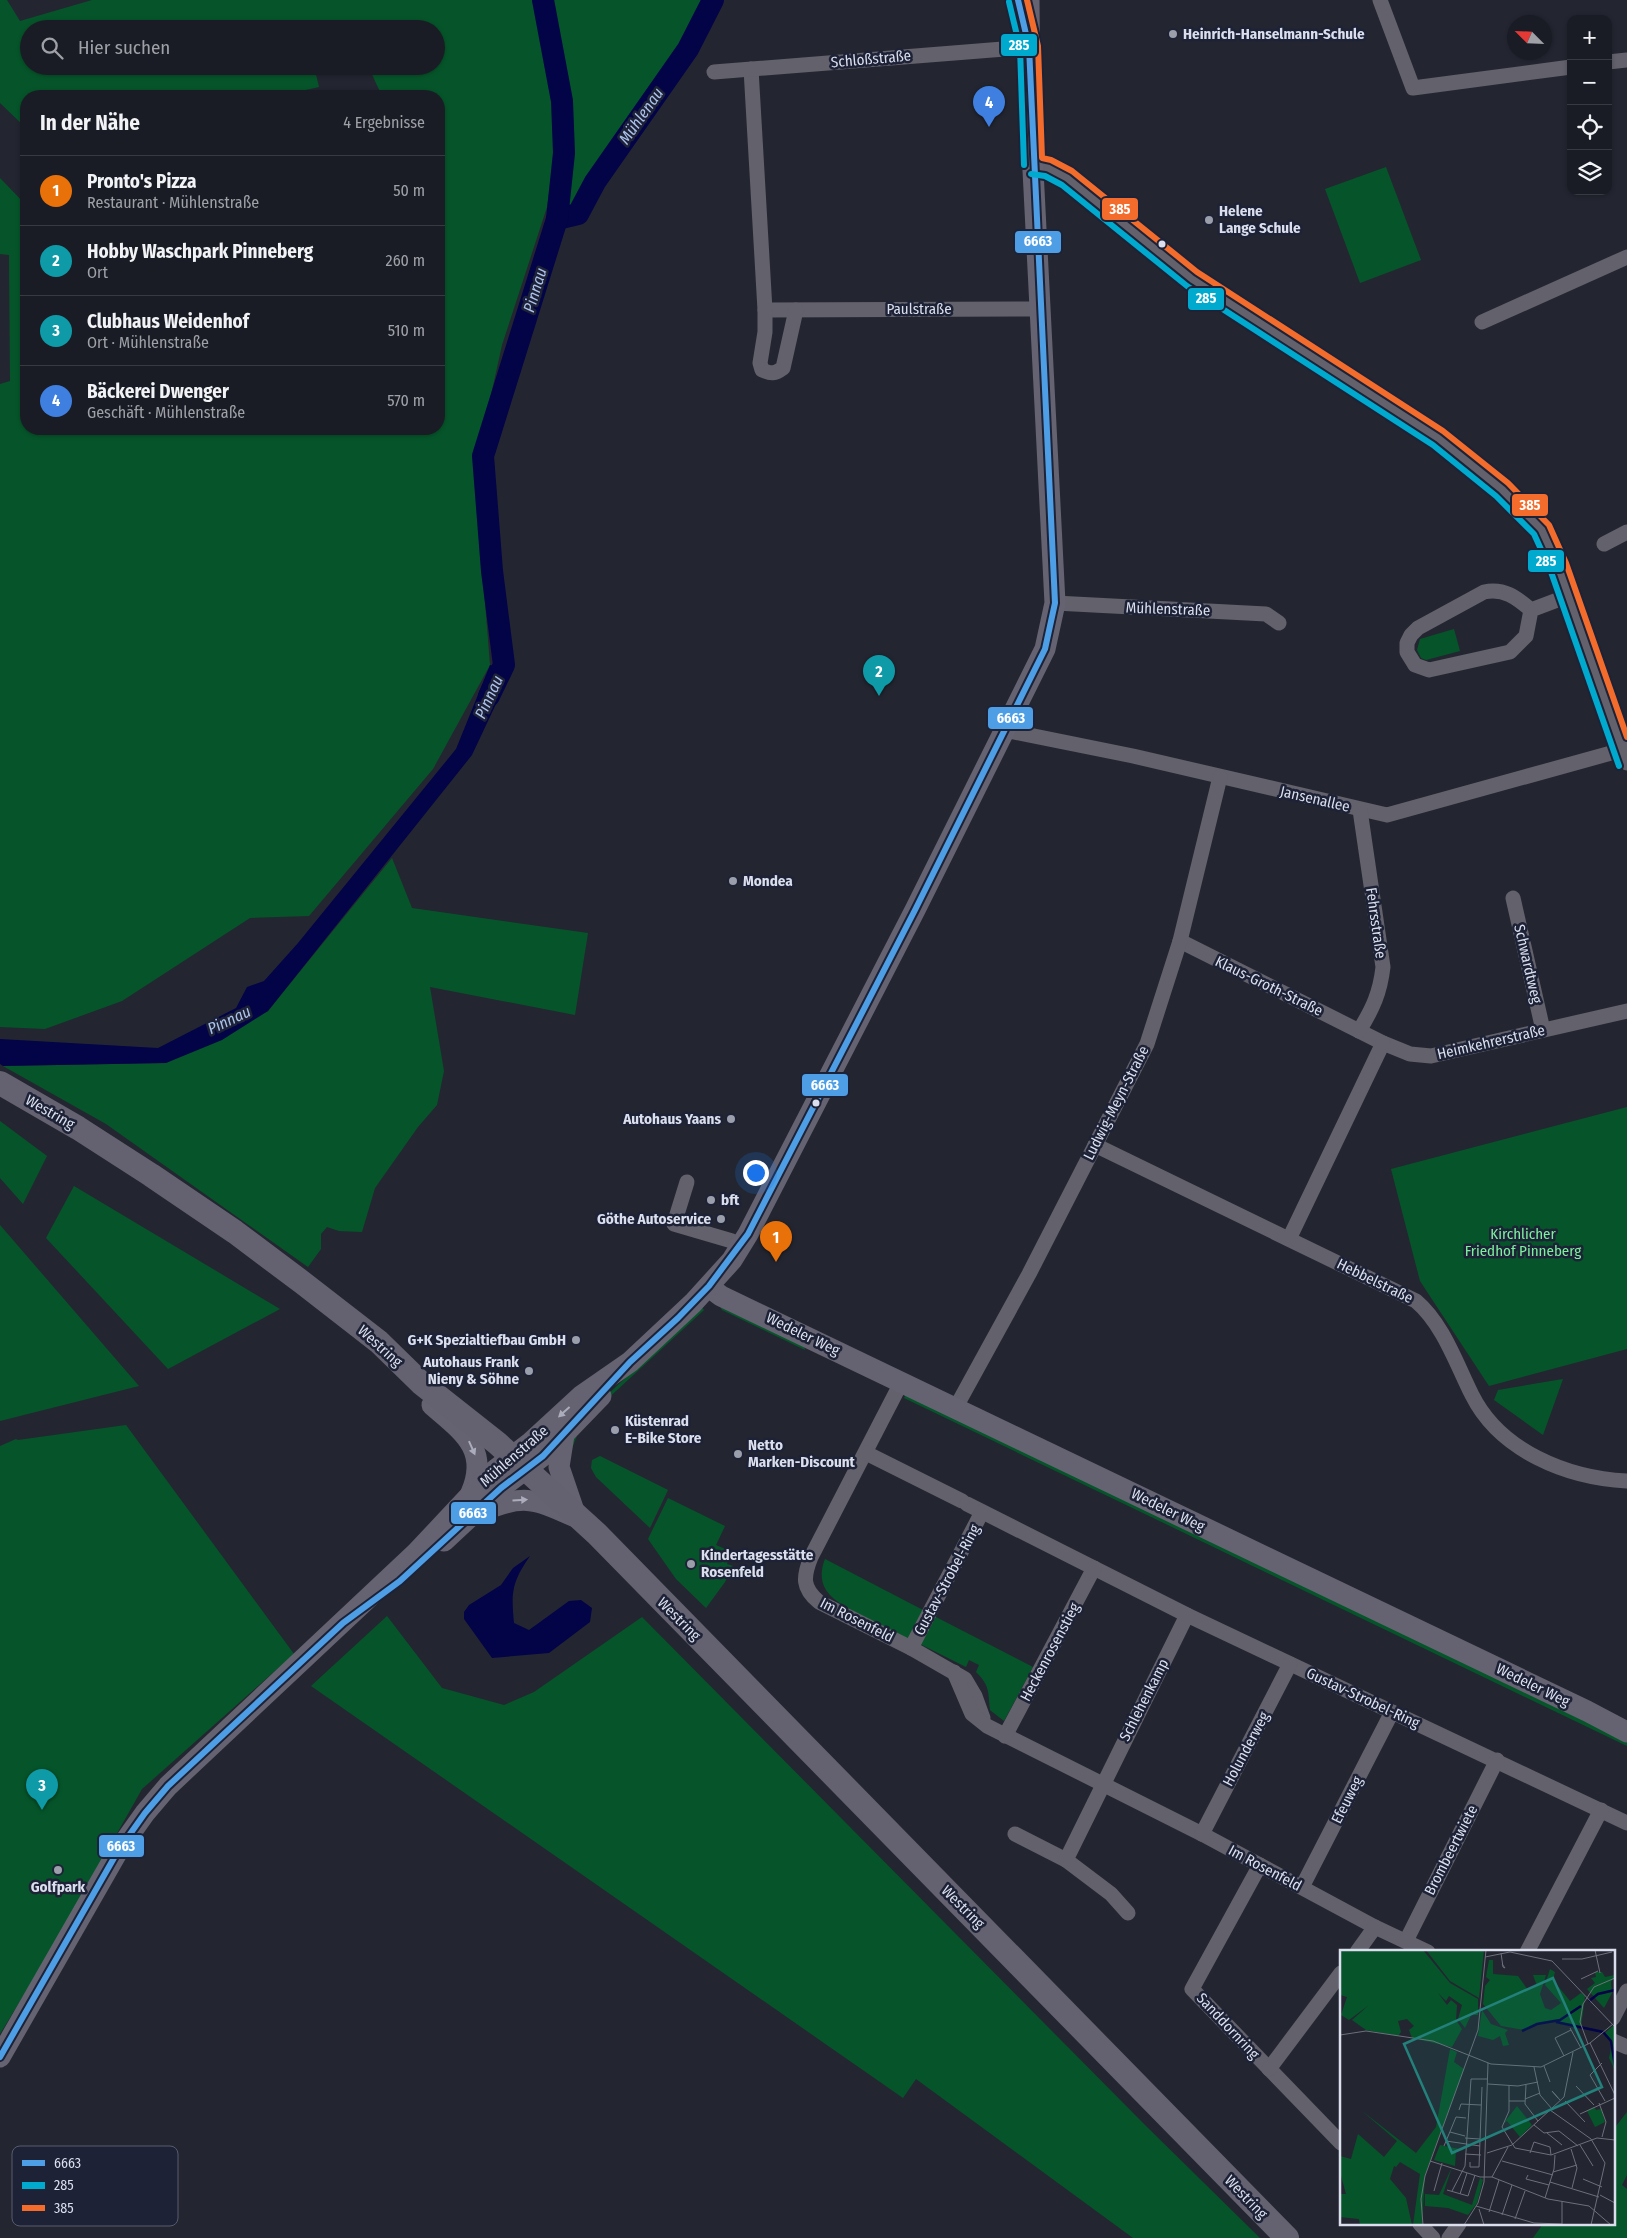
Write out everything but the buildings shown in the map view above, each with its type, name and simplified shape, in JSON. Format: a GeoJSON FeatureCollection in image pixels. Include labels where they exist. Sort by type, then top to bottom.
{"type":"FeatureCollection","features":[{"type":"Feature","properties":{"kind":"main road","name":"Mühlenstraße"},"geometry":{"type":"LineString","coordinates":[[1018,0],[1019,14],[1029,47]]}},
{"type":"Feature","properties":{"kind":"main road","name":"Mühlenstraße"},"geometry":{"type":"LineString","coordinates":[[0,2057],[118,1851],[145,1813],[168,1786],[343,1624],[416,1553],[472,1505],[501,1488],[518,1463],[581,1396],[630,1362],[709,1287],[732,1260],[748,1234],[915,910],[1045,649],[1055,603],[1033,165],[1029,0]]}},
{"type":"Feature","properties":{"kind":"main road","name":"Westring"},"geometry":{"type":"LineString","coordinates":[[0,1083],[78,1128],[235,1232],[379,1342],[421,1383],[518,1463],[597,1534],[1287,2238]]}},
{"type":"Feature","properties":{"kind":"main road","name":"Wedeler Weg"},"geometry":{"type":"LineString","coordinates":[[709,1287],[721,1296],[1579,1706],[1627,1732]]}},
{"type":"Feature","properties":{"kind":"main road","name":"Mühlenstraße"},"geometry":{"type":"LineString","coordinates":[[518,1463],[543,1456],[620,1376],[630,1362]]}},
{"type":"Feature","properties":{"kind":"main road"},"geometry":{"type":"LineString","coordinates":[[421,1383],[431,1404],[471,1442],[477,1460],[478,1477],[472,1505],[526,1500],[539,1502],[576,1517]]}},
{"type":"Feature","properties":{"kind":"main road"},"geometry":{"type":"LineString","coordinates":[[564,1435],[559,1467],[576,1517]]}},
{"type":"Feature","properties":{"kind":"street"},"geometry":{"type":"LineString","coordinates":[[1380,0],[1413,88],[1567,68]]}},
{"type":"Feature","properties":{"kind":"street","name":"Schloßstraße"},"geometry":{"type":"LineString","coordinates":[[714,72],[1029,47]]}},
{"type":"Feature","properties":{"kind":"street"},"geometry":{"type":"LineString","coordinates":[[1612,62],[1627,60]]}},
{"type":"Feature","properties":{"kind":"street"},"geometry":{"type":"LineString","coordinates":[[751,69],[765,310],[765,332],[760,363],[762,370],[776,373],[783,368],[796,310]]}},
{"type":"Feature","properties":{"kind":"street"},"geometry":{"type":"LineString","coordinates":[[1033,165],[1048,168],[1067,178],[1192,279],[1438,438],[1502,489],[1541,529],[1558,566],[1624,756]]}},
{"type":"Feature","properties":{"kind":"street"},"geometry":{"type":"LineString","coordinates":[[1482,322],[1627,257]]}},
{"type":"Feature","properties":{"kind":"street","name":"Paulstraße"},"geometry":{"type":"LineString","coordinates":[[765,310],[1041,309]]}},
{"type":"Feature","properties":{"kind":"street"},"geometry":{"type":"LineString","coordinates":[[1604,544],[1627,532]]}},
{"type":"Feature","properties":{"kind":"street"},"geometry":{"type":"LineString","coordinates":[[1494,590],[1505,592],[1531,610],[1526,636],[1510,652],[1429,670],[1414,664],[1408,652],[1407,643],[1410,635],[1418,628],[1484,592],[1494,590]]}},
{"type":"Feature","properties":{"kind":"street"},"geometry":{"type":"LineString","coordinates":[[1531,610],[1568,596]]}},
{"type":"Feature","properties":{"kind":"street","name":"Mühlenstraße"},"geometry":{"type":"LineString","coordinates":[[1055,603],[1266,614],[1279,623]]}},
{"type":"Feature","properties":{"kind":"street","name":"Jansenallee"},"geometry":{"type":"LineString","coordinates":[[1004,730],[1133,756],[1387,815],[1624,756]]}},
{"type":"Feature","properties":{"kind":"street","name":"Ludwig-Meyn-Straße"},"geometry":{"type":"LineString","coordinates":[[956,1408],[1029,1274],[1147,1044],[1180,941],[1220,777]]}},
{"type":"Feature","properties":{"kind":"street","name":"Fehrsstraße"},"geometry":{"type":"LineString","coordinates":[[1359,1031],[1372,1009],[1381,988],[1383,967],[1360,810]]}},
{"type":"Feature","properties":{"kind":"street","name":"Schwardtweg"},"geometry":{"type":"LineString","coordinates":[[1513,898],[1543,1030]]}},
{"type":"Feature","properties":{"kind":"street","name":"Klaus-Groth-Straße"},"geometry":{"type":"LineString","coordinates":[[1180,941],[1359,1031]]}},
{"type":"Feature","properties":{"kind":"street","name":"Heimkehrerstraße"},"geometry":{"type":"LineString","coordinates":[[1359,1031],[1410,1054],[1425,1057],[1627,1011]]}},
{"type":"Feature","properties":{"kind":"street"},"geometry":{"type":"LineString","coordinates":[[1289,1239],[1383,1043]]}},
{"type":"Feature","properties":{"kind":"street","name":"Hebbelstraße"},"geometry":{"type":"LineString","coordinates":[[1095,1145],[1416,1300],[1424,1307],[1442,1335],[1473,1397],[1489,1421],[1524,1450],[1569,1472],[1609,1480],[1627,1481]]}},
{"type":"Feature","properties":{"kind":"street"},"geometry":{"type":"LineString","coordinates":[[687,1182],[674,1224],[732,1241]]}},
{"type":"Feature","properties":{"kind":"street","name":"Im Rosenfeld"},"geometry":{"type":"LineString","coordinates":[[902,1381],[806,1570],[805,1582],[810,1595],[819,1602],[911,1648],[965,1678],[975,1696],[980,1715],[987,1726],[1202,1834],[1375,1927],[1424,1950]]}},
{"type":"Feature","properties":{"kind":"street","name":"Gustav-Strobel-Ring"},"geometry":{"type":"LineString","coordinates":[[866,1453],[1187,1615],[1627,1823]]}},
{"type":"Feature","properties":{"kind":"street","name":"Gustav-Strobel-Ring"},"geometry":{"type":"LineString","coordinates":[[911,1648],[982,1512]]}},
{"type":"Feature","properties":{"kind":"street","name":"Heckenrosenstieg"},"geometry":{"type":"LineString","coordinates":[[1005,1736],[1094,1568]]}},
{"type":"Feature","properties":{"kind":"street","name":"Schlehenkamp"},"geometry":{"type":"LineString","coordinates":[[1102,1785],[1187,1615]]}},
{"type":"Feature","properties":{"kind":"street","name":"Holunderweg"},"geometry":{"type":"LineString","coordinates":[[1202,1834],[1290,1664]]}},
{"type":"Feature","properties":{"kind":"street","name":"Efeuweg"},"geometry":{"type":"LineString","coordinates":[[1302,1887],[1392,1712]]}},
{"type":"Feature","properties":{"kind":"street","name":"Brombeertwiete"},"geometry":{"type":"LineString","coordinates":[[1406,1941],[1497,1760]]}},
{"type":"Feature","properties":{"kind":"street"},"geometry":{"type":"LineString","coordinates":[[1066,1860],[1102,1785]]}},
{"type":"Feature","properties":{"kind":"street"},"geometry":{"type":"LineString","coordinates":[[1528,1950],[1601,1810]]}},
{"type":"Feature","properties":{"kind":"street"},"geometry":{"type":"LineString","coordinates":[[1015,1834],[1066,1860],[1112,1894],[1128,1913]]}},
{"type":"Feature","properties":{"kind":"street","name":"Sanddornring"},"geometry":{"type":"LineString","coordinates":[[1260,1866],[1192,1989],[1340,2142]]}},
{"type":"Feature","properties":{"kind":"street"},"geometry":{"type":"LineString","coordinates":[[1358,1950],[1375,1927]]}},
{"type":"Feature","properties":{"kind":"street"},"geometry":{"type":"LineString","coordinates":[[1269,2070],[1340,1974]]}},
{"type":"Feature","properties":{"kind":"street"},"geometry":{"type":"LineString","coordinates":[[1614,2016],[1627,1991]]}},
{"type":"Feature","properties":{"kind":"street"},"geometry":{"type":"LineString","coordinates":[[1614,2041],[1627,2047]]}},
{"type":"Feature","properties":{"kind":"street"},"geometry":{"type":"LineString","coordinates":[[1422,2226],[1433,2238]]}},
{"type":"Feature","properties":{"kind":"street"},"geometry":{"type":"LineString","coordinates":[[1449,2238],[1458,2226]]}},
{"type":"Feature","properties":{"kind":"green space"},"geometry":{"type":"Polygon","coordinates":[[[0,0],[7,0],[20,21],[20,75],[316,75],[319,87],[306,90],[20,90],[20,122],[0,103],[0,0]]]}},
{"type":"Feature","properties":{"kind":"green space"},"geometry":{"type":"Polygon","coordinates":[[[92,0],[713,0],[688,49],[595,182],[578,214],[557,219],[564,153],[561,105],[547,207],[502,345],[481,440],[481,553],[490,665],[433,769],[309,916],[250,918],[122,1001],[45,1029],[0,1027],[0,384],[10,381],[9,255],[0,254],[0,178],[20,199],[20,435],[445,435],[445,90],[379,90],[372,75],[445,75],[445,20],[23,20],[92,0]]]}},
{"type":"Feature","properties":{"kind":"green space"},"geometry":{"type":"Polygon","coordinates":[[[1386,167],[1421,260],[1360,283],[1325,189],[1386,167]]]}},
{"type":"Feature","properties":{"kind":"green space"},"geometry":{"type":"Polygon","coordinates":[[[1454,629],[1460,651],[1426,660],[1421,658],[1417,650],[1420,639],[1454,629]]]}},
{"type":"Feature","properties":{"kind":"green space"},"geometry":{"type":"Polygon","coordinates":[[[392,858],[412,908],[588,933],[575,1015],[430,987],[444,1071],[437,1105],[418,1127],[375,1188],[362,1232],[339,1231],[327,1227],[321,1234],[321,1249],[308,1267],[106,1124],[3,1066],[166,1063],[268,1011],[392,858]]]}},
{"type":"Feature","properties":{"kind":"green space","name":"Kirchlicher Friedhof Pinneberg"},"geometry":{"type":"Polygon","coordinates":[[[1627,1107],[1627,1349],[1489,1386],[1420,1281],[1391,1169],[1627,1107]]]}},
{"type":"Feature","properties":{"kind":"green space"},"geometry":{"type":"Polygon","coordinates":[[[0,1121],[47,1156],[23,1204],[0,1178],[0,1121]]]}},
{"type":"Feature","properties":{"kind":"green space"},"geometry":{"type":"Polygon","coordinates":[[[74,1186],[280,1309],[168,1369],[46,1238],[74,1186]]]}},
{"type":"Feature","properties":{"kind":"green space"},"geometry":{"type":"Polygon","coordinates":[[[0,1225],[139,1386],[0,1421],[0,1225]]]}},
{"type":"Feature","properties":{"kind":"green space"},"geometry":{"type":"Polygon","coordinates":[[[701,1306],[704,1310],[591,1414],[580,1428],[571,1451],[565,1458],[569,1439],[579,1425],[601,1401],[701,1306]]]}},
{"type":"Feature","properties":{"kind":"green space"},"geometry":{"type":"Polygon","coordinates":[[[720,1307],[804,1346],[805,1350],[722,1310],[720,1307]]]}},
{"type":"Feature","properties":{"kind":"green space"},"geometry":{"type":"Polygon","coordinates":[[[1563,1379],[1543,1435],[1494,1400],[1498,1390],[1563,1379]]]}},
{"type":"Feature","properties":{"kind":"green space"},"geometry":{"type":"Polygon","coordinates":[[[906,1394],[1627,1740],[1627,1746],[904,1398],[906,1394]]]}},
{"type":"Feature","properties":{"kind":"green space"},"geometry":{"type":"Polygon","coordinates":[[[126,1425],[294,1654],[142,1789],[53,1947],[0,2034],[0,1446],[16,1439],[126,1425]]]}},
{"type":"Feature","properties":{"kind":"green space"},"geometry":{"type":"Polygon","coordinates":[[[600,1456],[668,1490],[650,1528],[596,1477],[591,1468],[592,1460],[600,1456]]]}},
{"type":"Feature","properties":{"kind":"green space"},"geometry":{"type":"Polygon","coordinates":[[[668,1498],[725,1526],[716,1545],[732,1552],[727,1564],[733,1566],[725,1582],[706,1608],[676,1579],[648,1539],[668,1498]]]}},
{"type":"Feature","properties":{"kind":"green space"},"geometry":{"type":"Polygon","coordinates":[[[825,1559],[923,1610],[908,1639],[844,1606],[830,1595],[824,1587],[822,1578],[822,1568],[825,1559]]]}},
{"type":"Feature","properties":{"kind":"green space"},"geometry":{"type":"Polygon","coordinates":[[[387,1616],[442,1688],[504,1705],[534,1692],[642,1617],[1146,2126],[1260,2238],[1133,2238],[916,2079],[903,2098],[311,1686],[387,1616]]]}},
{"type":"Feature","properties":{"kind":"green space"},"geometry":{"type":"Polygon","coordinates":[[[934,1616],[1033,1667],[1004,1721],[990,1710],[986,1685],[976,1672],[979,1665],[969,1660],[966,1667],[920,1644],[934,1616]]]}},
{"type":"Feature","properties":{"kind":"green space"},"geometry":{"type":"Polygon","coordinates":[[[1627,2112],[1627,2175],[1622,2185],[1627,2189],[1627,2238],[1533,2238],[1542,2226],[1614,2226],[1614,2129],[1627,2112]]]}},
{"type":"Feature","properties":{"kind":"water"},"geometry":{"type":"Polygon","coordinates":[[[490,665],[512,670],[472,755],[268,1011],[222,1040],[166,1063],[3,1066],[0,1064],[0,1039],[158,1048],[236,1008],[247,987],[264,981],[298,943],[456,749],[490,665]]]}},
{"type":"Feature","properties":{"kind":"water"},"geometry":{"type":"Polygon","coordinates":[[[530,1556],[519,1573],[514,1588],[514,1623],[529,1630],[569,1601],[581,1600],[592,1608],[590,1622],[549,1653],[492,1658],[464,1619],[464,1612],[469,1605],[501,1585],[513,1568],[530,1556]]]}},
{"type":"Feature","properties":{"kind":"waterway","name":"Pinnau"},"geometry":{"type":"LineString","coordinates":[[489,696],[504,665],[492,571],[483,456],[557,219],[564,153],[562,101],[543,0]]}},
{"type":"Feature","properties":{"kind":"waterway","name":"Mühlenau"},"geometry":{"type":"LineString","coordinates":[[557,219],[578,214],[595,182],[688,49],[713,0]]}},
{"type":"Feature","properties":{"kind":"transit line","name":"6663"},"geometry":{"type":"LineString","coordinates":[[0,2057],[118,1851],[145,1813],[168,1786],[343,1623],[400,1581],[501,1488],[543,1456],[630,1362],[678,1318],[709,1286],[748,1234],[915,910],[1045,649],[1055,603],[1029,47],[1018,0]]}},
{"type":"Feature","properties":{"kind":"transit line","name":"385"},"geometry":{"type":"LineString","coordinates":[[1027,0],[1038,46],[1042,158],[1051,160],[1072,171],[1197,272],[1443,431],[1508,483],[1549,525],[1566,563],[1627,737]]}},
{"type":"Feature","properties":{"kind":"transit line","name":"285"},"geometry":{"type":"LineString","coordinates":[[1009,2],[1020,48],[1024,165]]}},
{"type":"Feature","properties":{"kind":"transit line","name":"285"},"geometry":{"type":"LineString","coordinates":[[1031,174],[1045,176],[1062,185],[1187,286],[1433,445],[1496,496],[1534,534],[1550,569],[1619,766]]}},
{"type":"Feature","properties":{"kind":"place","name":"Heinrich-Hanselmann-Schule"},"geometry":{"type":"Point","coordinates":[1173,34]}},
{"type":"Feature","properties":{"kind":"place","name":"Bäckerei Dwenger"},"geometry":{"type":"Point","coordinates":[989,127]}},
{"type":"Feature","properties":{"kind":"place","name":"Helene Lange Schule"},"geometry":{"type":"Point","coordinates":[1209,220]}},
{"type":"Feature","properties":{"kind":"place","name":"Hobby Waschpark Pinneberg"},"geometry":{"type":"Point","coordinates":[879,696]}},
{"type":"Feature","properties":{"kind":"place","name":"Mondea"},"geometry":{"type":"Point","coordinates":[733,881]}},
{"type":"Feature","properties":{"kind":"place","name":"Autohaus Yaans"},"geometry":{"type":"Point","coordinates":[731,1119]}},
{"type":"Feature","properties":{"kind":"place","name":"bft"},"geometry":{"type":"Point","coordinates":[711,1200]}},
{"type":"Feature","properties":{"kind":"place","name":"Göthe Autoservice"},"geometry":{"type":"Point","coordinates":[721,1219]}},
{"type":"Feature","properties":{"kind":"place","name":"Pronto's Pizza"},"geometry":{"type":"Point","coordinates":[776,1262]}},
{"type":"Feature","properties":{"kind":"place","name":"G+K Spezialtiefbau GmbH"},"geometry":{"type":"Point","coordinates":[576,1340]}},
{"type":"Feature","properties":{"kind":"place","name":"Autohaus Frank Nieny & Söhne"},"geometry":{"type":"Point","coordinates":[529,1371]}},
{"type":"Feature","properties":{"kind":"place","name":"Küstenrad E-Bike Store"},"geometry":{"type":"Point","coordinates":[615,1430]}},
{"type":"Feature","properties":{"kind":"place","name":"Netto Marken-Discount"},"geometry":{"type":"Point","coordinates":[738,1454]}},
{"type":"Feature","properties":{"kind":"place","name":"Kindertagesstätte Rosenfeld"},"geometry":{"type":"Point","coordinates":[691,1564]}},
{"type":"Feature","properties":{"kind":"place","name":"Clubhaus Weidenhof"},"geometry":{"type":"Point","coordinates":[42,1810]}},
{"type":"Feature","properties":{"kind":"place","name":"Golfpark"},"geometry":{"type":"Point","coordinates":[58,1870]}}]}
